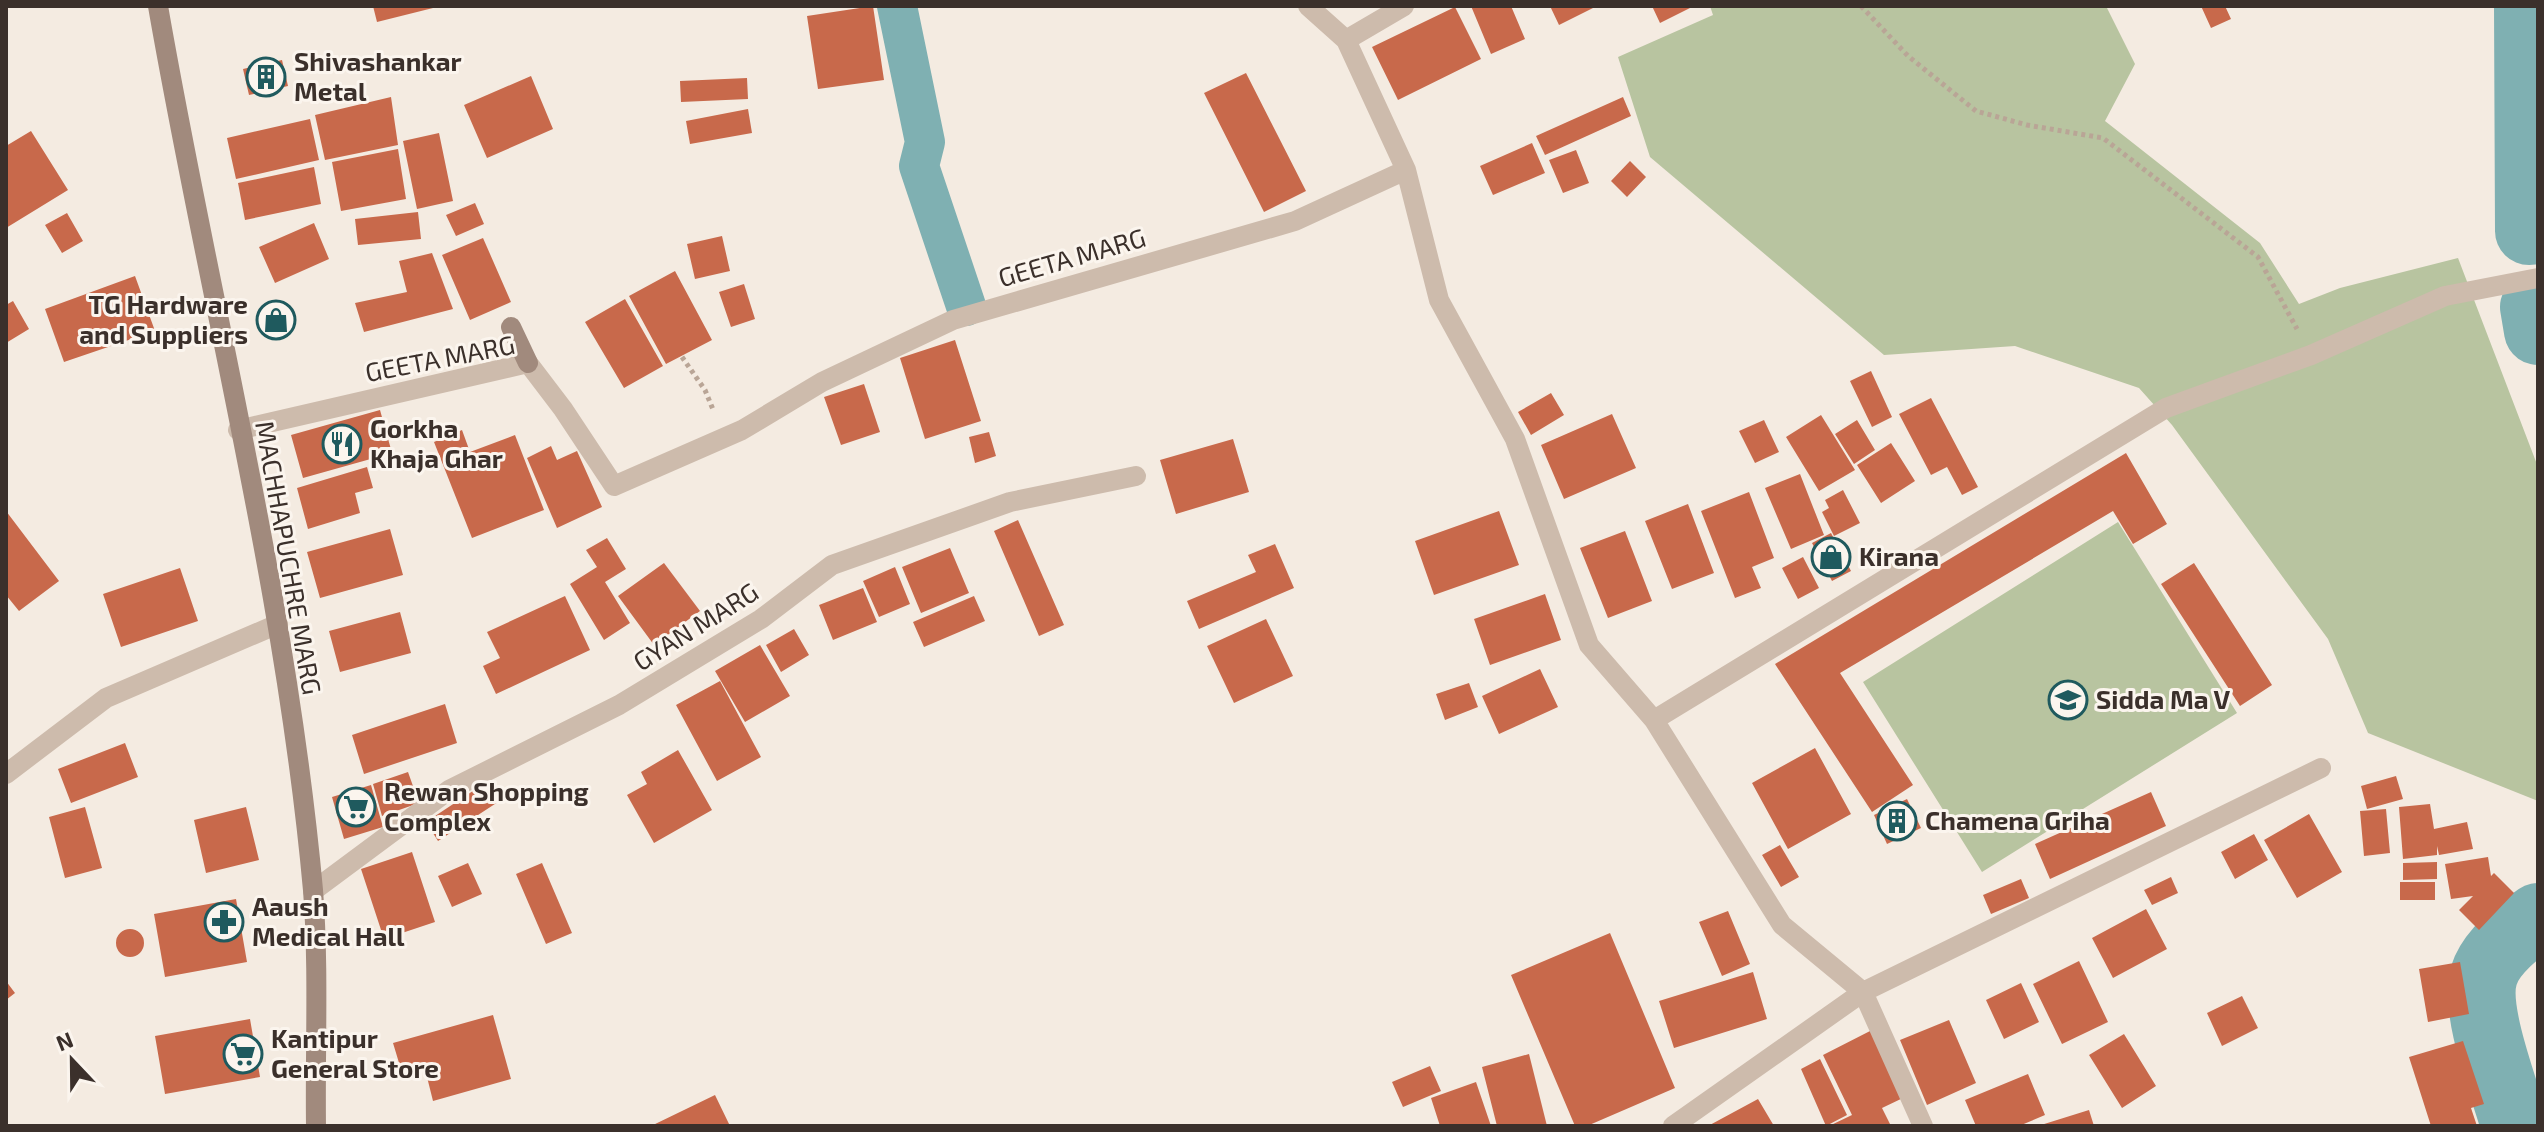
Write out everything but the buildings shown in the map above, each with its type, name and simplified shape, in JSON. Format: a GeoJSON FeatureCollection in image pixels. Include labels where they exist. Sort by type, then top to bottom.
{"type":"FeatureCollection","features":[{"type":"Feature","properties":{"kind":"main road","name":"MACHHAPUCHRE MARG"},"geometry":{"type":"LineString","coordinates":[[158,6],[186,165],[278,624],[313,891],[316,1126]]}},
{"type":"Feature","properties":{"kind":"main road"},"geometry":{"type":"LineString","coordinates":[[511,327],[528,363]]}},
{"type":"Feature","properties":{"kind":"street"},"geometry":{"type":"LineString","coordinates":[[1308,6],[1346,40],[1406,170],[1439,300],[1515,439],[1589,645],[1654,720],[1782,925],[1863,992],[1923,1126]]}},
{"type":"Feature","properties":{"kind":"street"},"geometry":{"type":"LineString","coordinates":[[1346,40],[1404,6]]}},
{"type":"Feature","properties":{"kind":"street","name":"GEETA MARG"},"geometry":{"type":"LineString","coordinates":[[238,430],[528,363],[614,486],[742,430],[822,382],[953,320],[1295,221],[1406,170]]}},
{"type":"Feature","properties":{"kind":"street"},"geometry":{"type":"LineString","coordinates":[[1654,720],[2166,408],[2311,355],[2445,296],[2538,278]]}},
{"type":"Feature","properties":{"kind":"street","name":"GYAN MARG"},"geometry":{"type":"LineString","coordinates":[[313,891],[449,790],[619,705],[761,619],[832,565],[1010,502],[1136,476]]}},
{"type":"Feature","properties":{"kind":"street"},"geometry":{"type":"LineString","coordinates":[[6,774],[106,698],[278,624]]}},
{"type":"Feature","properties":{"kind":"street"},"geometry":{"type":"LineString","coordinates":[[1687,1123],[1863,992],[2321,768]]}},
{"type":"Feature","properties":{"kind":"path"},"geometry":{"type":"LineString","coordinates":[[1861,6],[1908,56],[1976,111],[2027,125],[2103,138],[2258,257],[2311,355]]}},
{"type":"Feature","properties":{"kind":"path"},"geometry":{"type":"LineString","coordinates":[[682,357],[705,390],[714,412],[742,430]]}},
{"type":"Feature","properties":{"kind":"green space"},"geometry":{"type":"Polygon","coordinates":[[[1710,6],[2106,6],[2135,64],[2105,121],[2260,243],[2299,304],[2340,288],[2458,258],[2538,467],[2538,801],[2368,733],[2328,639],[2172,425],[2139,388],[2015,346],[1884,355],[1650,157],[1618,57],[1713,15],[1710,6]]]}},
{"type":"Feature","properties":{"kind":"green space"},"geometry":{"type":"Polygon","coordinates":[[[2118,522],[2237,713],[1982,872],[1863,682],[2118,522]]]}},
{"type":"Feature","properties":{"kind":"waterway"},"geometry":{"type":"LineString","coordinates":[[897,6],[925,142],[919,166],[966,306]]}},
{"type":"Feature","properties":{"kind":"waterway"},"geometry":{"type":"LineString","coordinates":[[2528,6],[2529,231]]}},
{"type":"Feature","properties":{"kind":"waterway"},"geometry":{"type":"LineString","coordinates":[[2534,307],[2538,331]]}},
{"type":"Feature","properties":{"kind":"waterway"},"geometry":{"type":"LineString","coordinates":[[2515,1126],[2486,1029],[2482,990],[2484,975],[2499,950],[2538,917]]}},
{"type":"Feature","properties":{"kind":"place","name":"Shivashankar Metal"},"geometry":{"type":"Point","coordinates":[266,77]}},
{"type":"Feature","properties":{"kind":"place","name":"TG Hardware and Suppliers"},"geometry":{"type":"Point","coordinates":[276,320]}},
{"type":"Feature","properties":{"kind":"place","name":"Gorkha Khaja Ghar"},"geometry":{"type":"Point","coordinates":[342,444]}},
{"type":"Feature","properties":{"kind":"place","name":"Kirana"},"geometry":{"type":"Point","coordinates":[1831,557]}},
{"type":"Feature","properties":{"kind":"place","name":"Sidda Ma V"},"geometry":{"type":"Point","coordinates":[2068,700]}},
{"type":"Feature","properties":{"kind":"place","name":"Rewan Shopping Complex"},"geometry":{"type":"Point","coordinates":[356,807]}},
{"type":"Feature","properties":{"kind":"place","name":"Chamena Griha"},"geometry":{"type":"Point","coordinates":[1897,821]}},
{"type":"Feature","properties":{"kind":"place","name":"Aaush Medical Hall"},"geometry":{"type":"Point","coordinates":[224,922]}},
{"type":"Feature","properties":{"kind":"place","name":"Kantipur General Store"},"geometry":{"type":"Point","coordinates":[243,1054]}}]}
